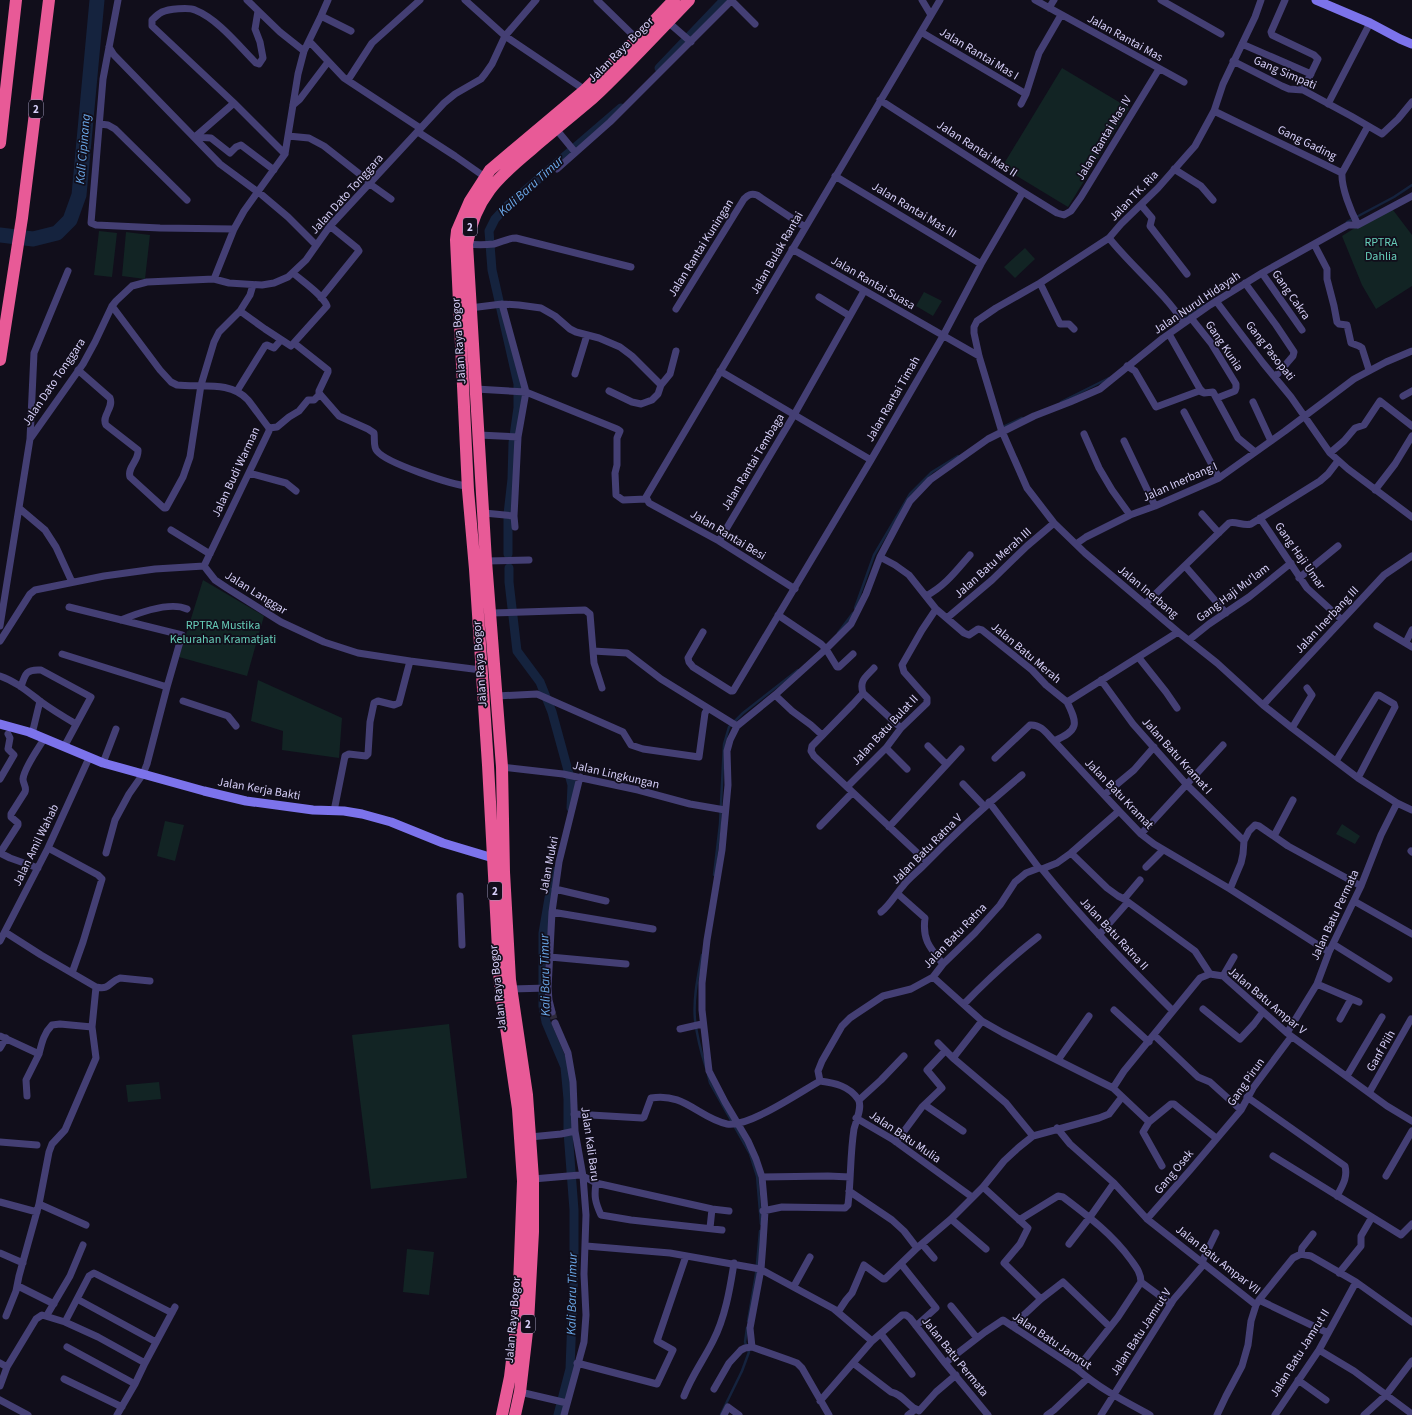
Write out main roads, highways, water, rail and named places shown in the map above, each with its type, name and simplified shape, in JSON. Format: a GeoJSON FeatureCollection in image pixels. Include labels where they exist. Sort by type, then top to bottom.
{"type":"FeatureCollection","features":[{"type":"Feature","properties":{"kind":"highway"},"geometry":{"type":"LineString","coordinates":[[0,143],[16,0]]}},
{"type":"Feature","properties":{"kind":"highway","name":"2"},"geometry":{"type":"LineString","coordinates":[[0,360],[22,218],[49,0]]}},
{"type":"Feature","properties":{"kind":"highway","name":"Jalan Raya Bogor"},"geometry":{"type":"LineString","coordinates":[[498,858],[502,767],[496,696],[493,613],[468,486],[456,240],[464,214],[470,201],[485,177],[498,162],[585,90],[637,38],[671,10],[689,0]]}},
{"type":"Feature","properties":{"kind":"highway","name":"Jalan Raya Bogor"},"geometry":{"type":"LineString","coordinates":[[479,544],[484,513],[470,308],[473,244],[470,230],[474,218],[492,186],[508,170],[593,98],[671,10]]}},
{"type":"Feature","properties":{"kind":"highway","name":"Jalan Raya Bogor"},"geometry":{"type":"LineString","coordinates":[[483,566],[481,670],[488,765],[498,858],[502,943],[500,986],[530,1138],[533,1179],[533,1232],[528,1323],[520,1392],[515,1415]]}},
{"type":"Feature","properties":{"kind":"highway","name":"Jalan Raya Bogor"},"geometry":{"type":"LineString","coordinates":[[502,943],[511,989],[521,1095],[524,1181],[518,1311],[510,1377],[502,1415]]}},
{"type":"Feature","properties":{"kind":"waterway","name":"Kali Cipinang"},"geometry":{"type":"LineString","coordinates":[[0,235],[33,239],[57,233],[70,220],[79,195],[97,0]]}},
{"type":"Feature","properties":{"kind":"waterway","name":"Kali Baru Timur"},"geometry":{"type":"LineString","coordinates":[[659,68],[724,0]]}},
{"type":"Feature","properties":{"kind":"waterway","name":"Kali Baru Timur"},"geometry":{"type":"LineString","coordinates":[[508,554],[508,514],[512,479],[513,443],[518,408],[518,384],[492,270],[489,231],[495,219],[507,206],[621,108]]}},
{"type":"Feature","properties":{"kind":"waterway"},"geometry":{"type":"LineString","coordinates":[[1347,222],[1394,197],[1412,185]]}},
{"type":"Feature","properties":{"kind":"waterway"},"geometry":{"type":"LineString","coordinates":[[1183,319],[1206,304]]}},
{"type":"Feature","properties":{"kind":"waterway"},"geometry":{"type":"LineString","coordinates":[[1061,402],[1109,378]]}},
{"type":"Feature","properties":{"kind":"waterway"},"geometry":{"type":"LineString","coordinates":[[1001,428],[1022,418]]}},
{"type":"Feature","properties":{"kind":"waterway"},"geometry":{"type":"LineString","coordinates":[[855,608],[874,555],[910,494],[932,472],[958,456]]}},
{"type":"Feature","properties":{"kind":"waterway","name":"Kali Baru Timur"},"geometry":{"type":"LineString","coordinates":[[509,568],[509,582],[517,651],[540,682],[552,712],[572,785],[571,808]]}},
{"type":"Feature","properties":{"kind":"waterway"},"geometry":{"type":"LineString","coordinates":[[838,633],[853,613]]}},
{"type":"Feature","properties":{"kind":"waterway"},"geometry":{"type":"LineString","coordinates":[[714,875],[720,824],[724,744],[729,727],[743,713],[798,670]]}},
{"type":"Feature","properties":{"kind":"waterway","name":"Kali Baru Timur"},"geometry":{"type":"LineString","coordinates":[[556,871],[549,898],[543,933],[543,1006],[546,1022],[565,1067],[574,1210],[574,1264],[570,1369],[558,1415]]}},
{"type":"Feature","properties":{"kind":"waterway"},"geometry":{"type":"LineString","coordinates":[[702,955],[696,987],[695,1020],[706,1068]]}},
{"type":"Feature","properties":{"kind":"waterway"},"geometry":{"type":"LineString","coordinates":[[708,1075],[710,1083],[750,1154],[757,1176],[761,1224]]}},
{"type":"Feature","properties":{"kind":"waterway"},"geometry":{"type":"LineString","coordinates":[[748,1321],[756,1274],[760,1231]]}},
{"type":"Feature","properties":{"kind":"waterway"},"geometry":{"type":"LineString","coordinates":[[721,1414],[742,1371],[749,1352],[745,1342],[747,1328]]}},
{"type":"Feature","properties":{"kind":"tunnel"},"geometry":{"type":"LineString","coordinates":[[552,1012],[555,1023]]}},
{"type":"Feature","properties":{"kind":"park label","name":"RPTRA Dahlia"},"geometry":{"type":"Point","coordinates":[1381,249]}},
{"type":"Feature","properties":{"kind":"park label","name":"RPTRA Mustika Kelurahan Kramatjati"},"geometry":{"type":"Point","coordinates":[223,632]}}]}
